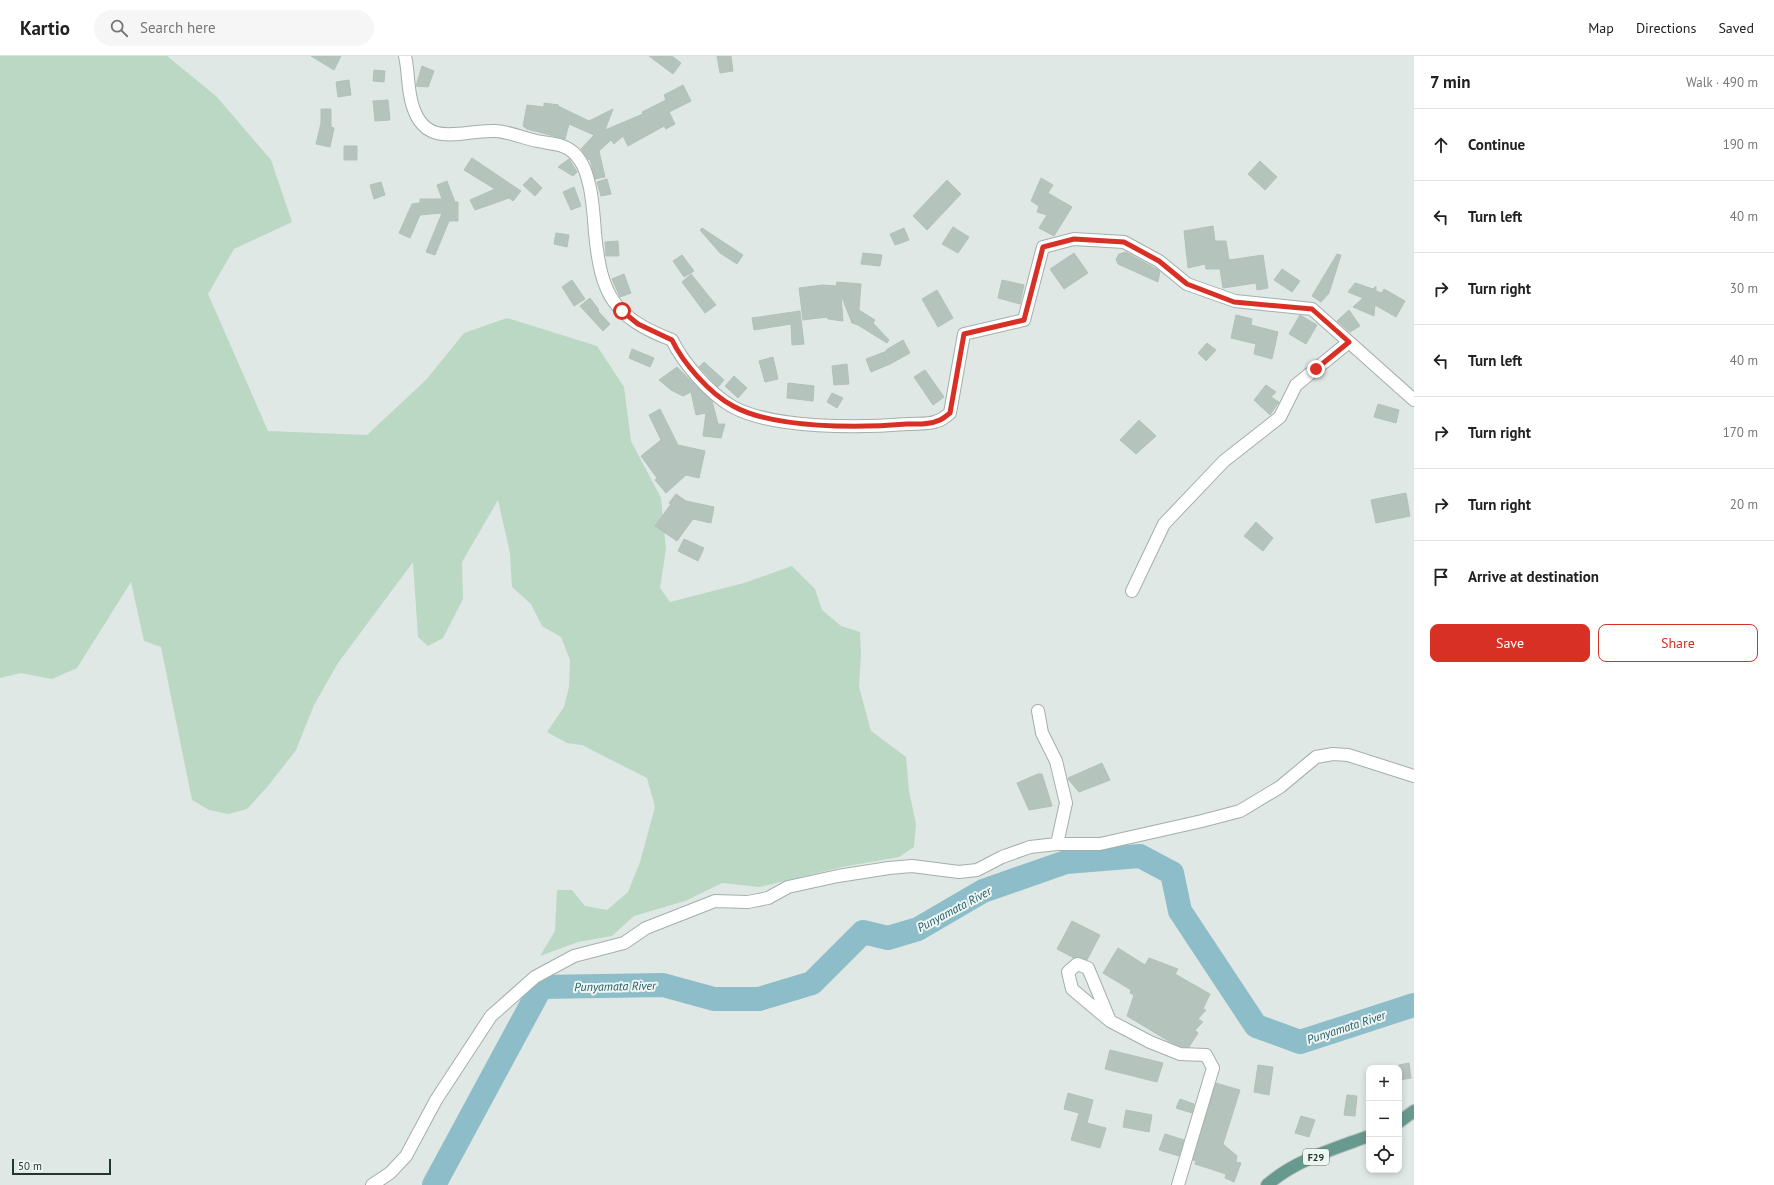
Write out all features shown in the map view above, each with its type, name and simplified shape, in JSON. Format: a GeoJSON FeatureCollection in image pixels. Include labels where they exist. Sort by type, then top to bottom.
{"type":"FeatureCollection","features":[{"type":"Feature","properties":{"kind":"main road"},"geometry":{"type":"LineString","coordinates":[[1402,1120],[1414,1111]]}},
{"type":"Feature","properties":{"kind":"main road","name":"F29"},"geometry":{"type":"LineString","coordinates":[[1267,1185],[1281,1173],[1326,1152],[1366,1137]]}},
{"type":"Feature","properties":{"kind":"street"},"geometry":{"type":"LineString","coordinates":[[404,56],[413,108],[421,122],[434,134],[454,135],[495,131],[565,146],[574,153],[585,167],[592,195],[598,260],[606,288],[615,305],[638,324],[672,340],[680,355],[702,381],[732,406],[750,414],[825,426],[875,427],[936,422],[950,413],[964,334],[1024,320],[1043,247],[1074,239],[1124,242],[1159,261],[1187,284],[1234,302],[1312,309],[1414,400]]}},
{"type":"Feature","properties":{"kind":"street"},"geometry":{"type":"LineString","coordinates":[[1132,591],[1164,524],[1224,461],[1280,416],[1296,385],[1349,342]]}},
{"type":"Feature","properties":{"kind":"street"},"geometry":{"type":"LineString","coordinates":[[1038,711],[1042,733],[1056,761],[1066,803],[1057,844]]}},
{"type":"Feature","properties":{"kind":"street"},"geometry":{"type":"LineString","coordinates":[[372,1185],[390,1173],[406,1156],[436,1100],[491,1016],[535,977],[574,956],[624,943],[646,928],[715,901],[748,902],[768,898],[788,888],[838,876],[889,868],[912,866],[959,872],[977,870],[1002,857],[1030,847],[1057,844],[1100,844],[1240,811],[1280,787],[1316,757],[1333,754],[1348,755],[1414,776]]}},
{"type":"Feature","properties":{"kind":"street"},"geometry":{"type":"LineString","coordinates":[[1110,1021],[1150,1042],[1180,1054],[1206,1055],[1212,1068],[1178,1185]]}},
{"type":"Feature","properties":{"kind":"green space"},"geometry":{"type":"Polygon","coordinates":[[[0,56],[167,56],[216,96],[271,160],[292,222],[234,249],[208,294],[268,431],[367,435],[426,380],[464,333],[507,318],[597,346],[624,387],[631,441],[661,498],[666,549],[660,588],[670,602],[744,583],[792,566],[815,589],[822,610],[841,626],[860,632],[861,655],[859,687],[871,731],[906,757],[909,791],[916,824],[914,847],[899,857],[842,867],[760,887],[722,883],[685,901],[634,916],[612,936],[578,942],[540,956],[555,931],[557,890],[572,890],[585,906],[607,910],[628,892],[640,862],[655,807],[647,778],[582,745],[567,743],[547,732],[564,707],[569,687],[570,660],[561,637],[542,626],[531,604],[512,587],[510,553],[498,500],[462,562],[463,599],[443,638],[428,646],[418,637],[413,562],[338,663],[314,705],[296,750],[268,786],[247,809],[228,814],[209,810],[192,800],[161,647],[144,641],[131,582],[77,668],[52,679],[21,673],[0,678],[0,56]]]}},
{"type":"Feature","properties":{"kind":"building"},"geometry":{"type":"Polygon","coordinates":[[[311,56],[341,56],[334,70],[311,56]]]}},
{"type":"Feature","properties":{"kind":"building"},"geometry":{"type":"Polygon","coordinates":[[[649,56],[672,56],[681,63],[673,74],[649,56]]]}},
{"type":"Feature","properties":{"kind":"building"},"geometry":{"type":"Polygon","coordinates":[[[717,56],[731,56],[733,71],[720,73],[717,56]]]}},
{"type":"Feature","properties":{"kind":"building"},"geometry":{"type":"Polygon","coordinates":[[[422,66],[434,71],[428,87],[416,86],[422,66]]]}},
{"type":"Feature","properties":{"kind":"building"},"geometry":{"type":"Polygon","coordinates":[[[374,70],[385,71],[384,82],[373,81],[374,70]]]}},
{"type":"Feature","properties":{"kind":"building"},"geometry":{"type":"Polygon","coordinates":[[[349,80],[351,95],[338,97],[336,82],[349,80]]]}},
{"type":"Feature","properties":{"kind":"building"},"geometry":{"type":"Polygon","coordinates":[[[683,85],[691,101],[669,112],[675,124],[666,129],[664,126],[628,146],[623,136],[614,144],[611,140],[599,151],[605,177],[595,179],[590,159],[589,160],[581,149],[594,135],[569,124],[565,139],[527,129],[523,126],[527,105],[544,107],[544,103],[559,105],[558,106],[589,121],[613,109],[605,130],[643,114],[642,112],[666,100],[664,95],[683,85]]]}},
{"type":"Feature","properties":{"kind":"building"},"geometry":{"type":"Polygon","coordinates":[[[388,100],[390,120],[375,121],[373,101],[388,100]]]}},
{"type":"Feature","properties":{"kind":"building"},"geometry":{"type":"Polygon","coordinates":[[[321,109],[331,109],[331,127],[334,128],[330,147],[316,144],[321,123],[321,109]]]}},
{"type":"Feature","properties":{"kind":"building"},"geometry":{"type":"Polygon","coordinates":[[[344,146],[357,146],[357,160],[344,160],[344,146]]]}},
{"type":"Feature","properties":{"kind":"building"},"geometry":{"type":"Polygon","coordinates":[[[472,158],[521,191],[513,201],[509,198],[475,210],[470,200],[495,189],[464,170],[472,158]]]}},
{"type":"Feature","properties":{"kind":"building"},"geometry":{"type":"Polygon","coordinates":[[[569,159],[577,172],[573,176],[558,167],[569,159]]]}},
{"type":"Feature","properties":{"kind":"building"},"geometry":{"type":"Polygon","coordinates":[[[1260,161],[1277,177],[1265,190],[1248,174],[1260,161]]]}},
{"type":"Feature","properties":{"kind":"building"},"geometry":{"type":"Polygon","coordinates":[[[531,177],[542,188],[535,196],[523,185],[531,177]]]}},
{"type":"Feature","properties":{"kind":"building"},"geometry":{"type":"Polygon","coordinates":[[[1041,178],[1053,185],[1048,193],[1072,207],[1054,236],[1039,228],[1047,215],[1037,212],[1039,206],[1031,201],[1041,178]]]}},
{"type":"Feature","properties":{"kind":"building"},"geometry":{"type":"Polygon","coordinates":[[[607,179],[611,194],[601,196],[597,182],[607,179]]]}},
{"type":"Feature","properties":{"kind":"building"},"geometry":{"type":"Polygon","coordinates":[[[947,180],[961,194],[927,230],[913,216],[947,180]]]}},
{"type":"Feature","properties":{"kind":"building"},"geometry":{"type":"Polygon","coordinates":[[[447,181],[455,202],[458,202],[458,221],[449,221],[435,255],[426,252],[442,213],[420,215],[410,238],[399,233],[412,204],[420,203],[420,199],[442,199],[437,185],[447,181]]]}},
{"type":"Feature","properties":{"kind":"building"},"geometry":{"type":"Polygon","coordinates":[[[381,182],[385,195],[374,199],[370,185],[381,182]]]}},
{"type":"Feature","properties":{"kind":"building"},"geometry":{"type":"Polygon","coordinates":[[[574,187],[581,206],[571,210],[563,192],[574,187]]]}},
{"type":"Feature","properties":{"kind":"building"},"geometry":{"type":"Polygon","coordinates":[[[1213,226],[1215,241],[1226,241],[1229,260],[1263,255],[1268,288],[1257,290],[1256,283],[1223,288],[1220,269],[1206,269],[1205,264],[1188,268],[1184,231],[1213,226]]]}},
{"type":"Feature","properties":{"kind":"building"},"geometry":{"type":"Polygon","coordinates":[[[953,227],[969,237],[958,253],[942,244],[953,227]]]}},
{"type":"Feature","properties":{"kind":"building"},"geometry":{"type":"Polygon","coordinates":[[[702,228],[743,255],[737,264],[720,253],[700,230],[702,228]]]}},
{"type":"Feature","properties":{"kind":"building"},"geometry":{"type":"Polygon","coordinates":[[[904,228],[909,240],[895,245],[890,234],[904,228]]]}},
{"type":"Feature","properties":{"kind":"building"},"geometry":{"type":"Polygon","coordinates":[[[556,233],[569,235],[567,247],[554,244],[556,233]]]}},
{"type":"Feature","properties":{"kind":"building"},"geometry":{"type":"Polygon","coordinates":[[[618,241],[619,256],[606,256],[605,242],[618,241]]]}},
{"type":"Feature","properties":{"kind":"building"},"geometry":{"type":"Polygon","coordinates":[[[1126,252],[1160,271],[1158,282],[1118,264],[1116,259],[1119,254],[1126,252]]]}},
{"type":"Feature","properties":{"kind":"building"},"geometry":{"type":"Polygon","coordinates":[[[863,253],[882,255],[880,266],[861,264],[863,253]]]}},
{"type":"Feature","properties":{"kind":"building"},"geometry":{"type":"Polygon","coordinates":[[[1074,253],[1088,273],[1064,289],[1050,269],[1074,253]]]}},
{"type":"Feature","properties":{"kind":"building"},"geometry":{"type":"Polygon","coordinates":[[[1337,254],[1341,255],[1329,293],[1321,302],[1312,296],[1337,254]]]}},
{"type":"Feature","properties":{"kind":"building"},"geometry":{"type":"Polygon","coordinates":[[[682,255],[694,271],[684,277],[673,261],[682,255]]]}},
{"type":"Feature","properties":{"kind":"building"},"geometry":{"type":"Polygon","coordinates":[[[1282,269],[1300,281],[1292,292],[1274,280],[1282,269]]]}},
{"type":"Feature","properties":{"kind":"building"},"geometry":{"type":"Polygon","coordinates":[[[624,274],[631,293],[620,297],[612,279],[624,274]]]}},
{"type":"Feature","properties":{"kind":"building"},"geometry":{"type":"Polygon","coordinates":[[[691,274],[716,305],[705,313],[682,282],[691,274]]]}},
{"type":"Feature","properties":{"kind":"building"},"geometry":{"type":"Polygon","coordinates":[[[572,280],[585,299],[574,306],[562,287],[572,280]]]}},
{"type":"Feature","properties":{"kind":"building"},"geometry":{"type":"Polygon","coordinates":[[[1002,280],[1024,285],[1020,304],[998,298],[1002,280]]]}},
{"type":"Feature","properties":{"kind":"building"},"geometry":{"type":"Polygon","coordinates":[[[837,282],[861,284],[859,310],[875,320],[873,323],[889,340],[887,343],[858,325],[852,323],[841,295],[843,321],[828,319],[827,317],[803,320],[799,288],[823,285],[836,286],[837,282]]]}},
{"type":"Feature","properties":{"kind":"building"},"geometry":{"type":"Polygon","coordinates":[[[1355,283],[1373,289],[1376,286],[1376,291],[1382,293],[1384,289],[1405,301],[1396,317],[1375,305],[1374,316],[1353,307],[1363,298],[1348,292],[1355,283]]]}},
{"type":"Feature","properties":{"kind":"building"},"geometry":{"type":"Polygon","coordinates":[[[937,290],[953,318],[938,327],[922,299],[937,290]]]}},
{"type":"Feature","properties":{"kind":"building"},"geometry":{"type":"Polygon","coordinates":[[[590,298],[599,310],[598,311],[610,324],[603,331],[580,306],[590,298]]]}},
{"type":"Feature","properties":{"kind":"building"},"geometry":{"type":"Polygon","coordinates":[[[1349,310],[1360,326],[1350,332],[1337,321],[1349,310]]]}},
{"type":"Feature","properties":{"kind":"building"},"geometry":{"type":"Polygon","coordinates":[[[800,311],[804,344],[792,345],[791,324],[754,330],[752,318],[800,311]]]}},
{"type":"Feature","properties":{"kind":"building"},"geometry":{"type":"Polygon","coordinates":[[[1236,315],[1252,319],[1251,325],[1278,332],[1272,359],[1254,354],[1256,344],[1231,338],[1236,315]]]}},
{"type":"Feature","properties":{"kind":"building"},"geometry":{"type":"Polygon","coordinates":[[[1300,315],[1317,325],[1306,344],[1289,334],[1300,315]]]}},
{"type":"Feature","properties":{"kind":"building"},"geometry":{"type":"Polygon","coordinates":[[[903,340],[910,353],[871,372],[866,359],[887,351],[886,350],[903,340]]]}},
{"type":"Feature","properties":{"kind":"building"},"geometry":{"type":"Polygon","coordinates":[[[1207,343],[1216,350],[1206,361],[1198,353],[1207,343]]]}},
{"type":"Feature","properties":{"kind":"building"},"geometry":{"type":"Polygon","coordinates":[[[632,349],[654,358],[650,367],[629,358],[632,349]]]}},
{"type":"Feature","properties":{"kind":"building"},"geometry":{"type":"Polygon","coordinates":[[[773,357],[778,379],[765,382],[759,361],[773,357]]]}},
{"type":"Feature","properties":{"kind":"building"},"geometry":{"type":"Polygon","coordinates":[[[704,362],[724,380],[718,387],[699,367],[704,362]]]}},
{"type":"Feature","properties":{"kind":"building"},"geometry":{"type":"Polygon","coordinates":[[[847,364],[849,384],[834,385],[832,366],[847,364]]]}},
{"type":"Feature","properties":{"kind":"building"},"geometry":{"type":"Polygon","coordinates":[[[677,367],[712,401],[718,424],[725,424],[721,438],[703,436],[706,413],[696,415],[691,392],[683,396],[671,390],[659,380],[677,367]]]}},
{"type":"Feature","properties":{"kind":"building"},"geometry":{"type":"Polygon","coordinates":[[[925,370],[944,397],[933,405],[914,377],[925,370]]]}},
{"type":"Feature","properties":{"kind":"building"},"geometry":{"type":"Polygon","coordinates":[[[734,376],[747,388],[738,398],[725,386],[734,376]]]}},
{"type":"Feature","properties":{"kind":"building"},"geometry":{"type":"Polygon","coordinates":[[[788,383],[814,386],[813,401],[787,398],[788,383]]]}},
{"type":"Feature","properties":{"kind":"building"},"geometry":{"type":"Polygon","coordinates":[[[1266,385],[1276,392],[1271,397],[1279,402],[1270,415],[1254,400],[1266,385]]]}},
{"type":"Feature","properties":{"kind":"building"},"geometry":{"type":"Polygon","coordinates":[[[832,393],[843,398],[837,408],[827,402],[832,393]]]}},
{"type":"Feature","properties":{"kind":"building"},"geometry":{"type":"Polygon","coordinates":[[[1378,404],[1399,410],[1396,423],[1374,417],[1378,404]]]}},
{"type":"Feature","properties":{"kind":"building"},"geometry":{"type":"Polygon","coordinates":[[[660,409],[678,445],[705,451],[699,478],[686,475],[666,493],[655,480],[657,478],[641,456],[661,440],[649,415],[660,409]]]}},
{"type":"Feature","properties":{"kind":"building"},"geometry":{"type":"Polygon","coordinates":[[[1139,420],[1156,436],[1136,454],[1120,440],[1139,420]]]}},
{"type":"Feature","properties":{"kind":"building"},"geometry":{"type":"Polygon","coordinates":[[[1406,493],[1410,516],[1376,523],[1371,500],[1406,493]]]}},
{"type":"Feature","properties":{"kind":"building"},"geometry":{"type":"Polygon","coordinates":[[[676,494],[686,501],[714,507],[711,523],[693,519],[677,541],[655,526],[671,504],[669,503],[676,494]]]}},
{"type":"Feature","properties":{"kind":"building"},"geometry":{"type":"Polygon","coordinates":[[[1256,522],[1273,538],[1263,551],[1244,536],[1256,522]]]}},
{"type":"Feature","properties":{"kind":"building"},"geometry":{"type":"Polygon","coordinates":[[[684,539],[704,548],[698,561],[678,551],[684,539]]]}},
{"type":"Feature","properties":{"kind":"building"},"geometry":{"type":"Polygon","coordinates":[[[1102,763],[1110,780],[1079,792],[1068,779],[1068,778],[1102,763]]]}},
{"type":"Feature","properties":{"kind":"building"},"geometry":{"type":"Polygon","coordinates":[[[1038,774],[1042,774],[1052,806],[1029,810],[1017,783],[1038,774]]]}},
{"type":"Feature","properties":{"kind":"building"},"geometry":{"type":"Polygon","coordinates":[[[1072,921],[1100,935],[1087,960],[1079,957],[1074,958],[1057,949],[1072,921]]]}},
{"type":"Feature","properties":{"kind":"building"},"geometry":{"type":"Polygon","coordinates":[[[1118,948],[1145,965],[1149,958],[1178,969],[1175,974],[1210,994],[1203,1009],[1206,1010],[1198,1019],[1203,1022],[1195,1030],[1198,1033],[1189,1047],[1182,1047],[1172,1043],[1127,1016],[1134,995],[1130,993],[1131,990],[1103,973],[1118,948]]]}},
{"type":"Feature","properties":{"kind":"building"},"geometry":{"type":"Polygon","coordinates":[[[1110,1050],[1163,1063],[1157,1082],[1105,1069],[1110,1050]]]}},
{"type":"Feature","properties":{"kind":"building"},"geometry":{"type":"Polygon","coordinates":[[[1409,1063],[1411,1078],[1402,1080],[1402,1065],[1399,1065],[1409,1063]]]}},
{"type":"Feature","properties":{"kind":"building"},"geometry":{"type":"Polygon","coordinates":[[[1258,1065],[1273,1067],[1269,1095],[1254,1092],[1258,1065]]]}},
{"type":"Feature","properties":{"kind":"building"},"geometry":{"type":"Polygon","coordinates":[[[1216,1083],[1240,1090],[1223,1144],[1237,1156],[1236,1162],[1241,1163],[1234,1182],[1225,1178],[1226,1174],[1195,1164],[1196,1161],[1193,1160],[1216,1083]]]}},
{"type":"Feature","properties":{"kind":"building"},"geometry":{"type":"Polygon","coordinates":[[[1068,1093],[1093,1100],[1087,1123],[1106,1128],[1100,1148],[1071,1140],[1079,1113],[1064,1109],[1068,1093]]]}},
{"type":"Feature","properties":{"kind":"building"},"geometry":{"type":"Polygon","coordinates":[[[1347,1095],[1357,1096],[1355,1116],[1344,1115],[1347,1095]]]}},
{"type":"Feature","properties":{"kind":"building"},"geometry":{"type":"Polygon","coordinates":[[[1180,1099],[1194,1104],[1192,1113],[1176,1108],[1180,1099]]]}},
{"type":"Feature","properties":{"kind":"building"},"geometry":{"type":"Polygon","coordinates":[[[1126,1110],[1152,1115],[1149,1132],[1123,1127],[1126,1110]]]}},
{"type":"Feature","properties":{"kind":"building"},"geometry":{"type":"Polygon","coordinates":[[[1301,1116],[1315,1120],[1309,1137],[1295,1133],[1301,1116]]]}},
{"type":"Feature","properties":{"kind":"building"},"geometry":{"type":"Polygon","coordinates":[[[1165,1134],[1184,1140],[1179,1156],[1159,1150],[1165,1134]]]}},
{"type":"Feature","properties":{"kind":"waterway","name":"Punyamata River"},"geometry":{"type":"LineString","coordinates":[[434,1185],[541,987],[663,985],[714,999],[759,999],[812,983],[863,932],[888,938],[918,929],[983,891],[1066,862],[1140,856],[1172,873],[1180,911],[1256,1026],[1300,1042],[1414,1005]]}},
{"type":"Feature","properties":{"kind":"route"},"geometry":{"type":"LineString","coordinates":[[622,311],[638,324],[652,332],[672,340],[680,355],[702,381],[732,406],[750,414],[825,426],[875,427],[936,422],[950,413],[964,334],[1024,320],[1043,247],[1074,239],[1124,242],[1159,261],[1187,284],[1234,302],[1312,309],[1349,342],[1316,369]]}}]}
